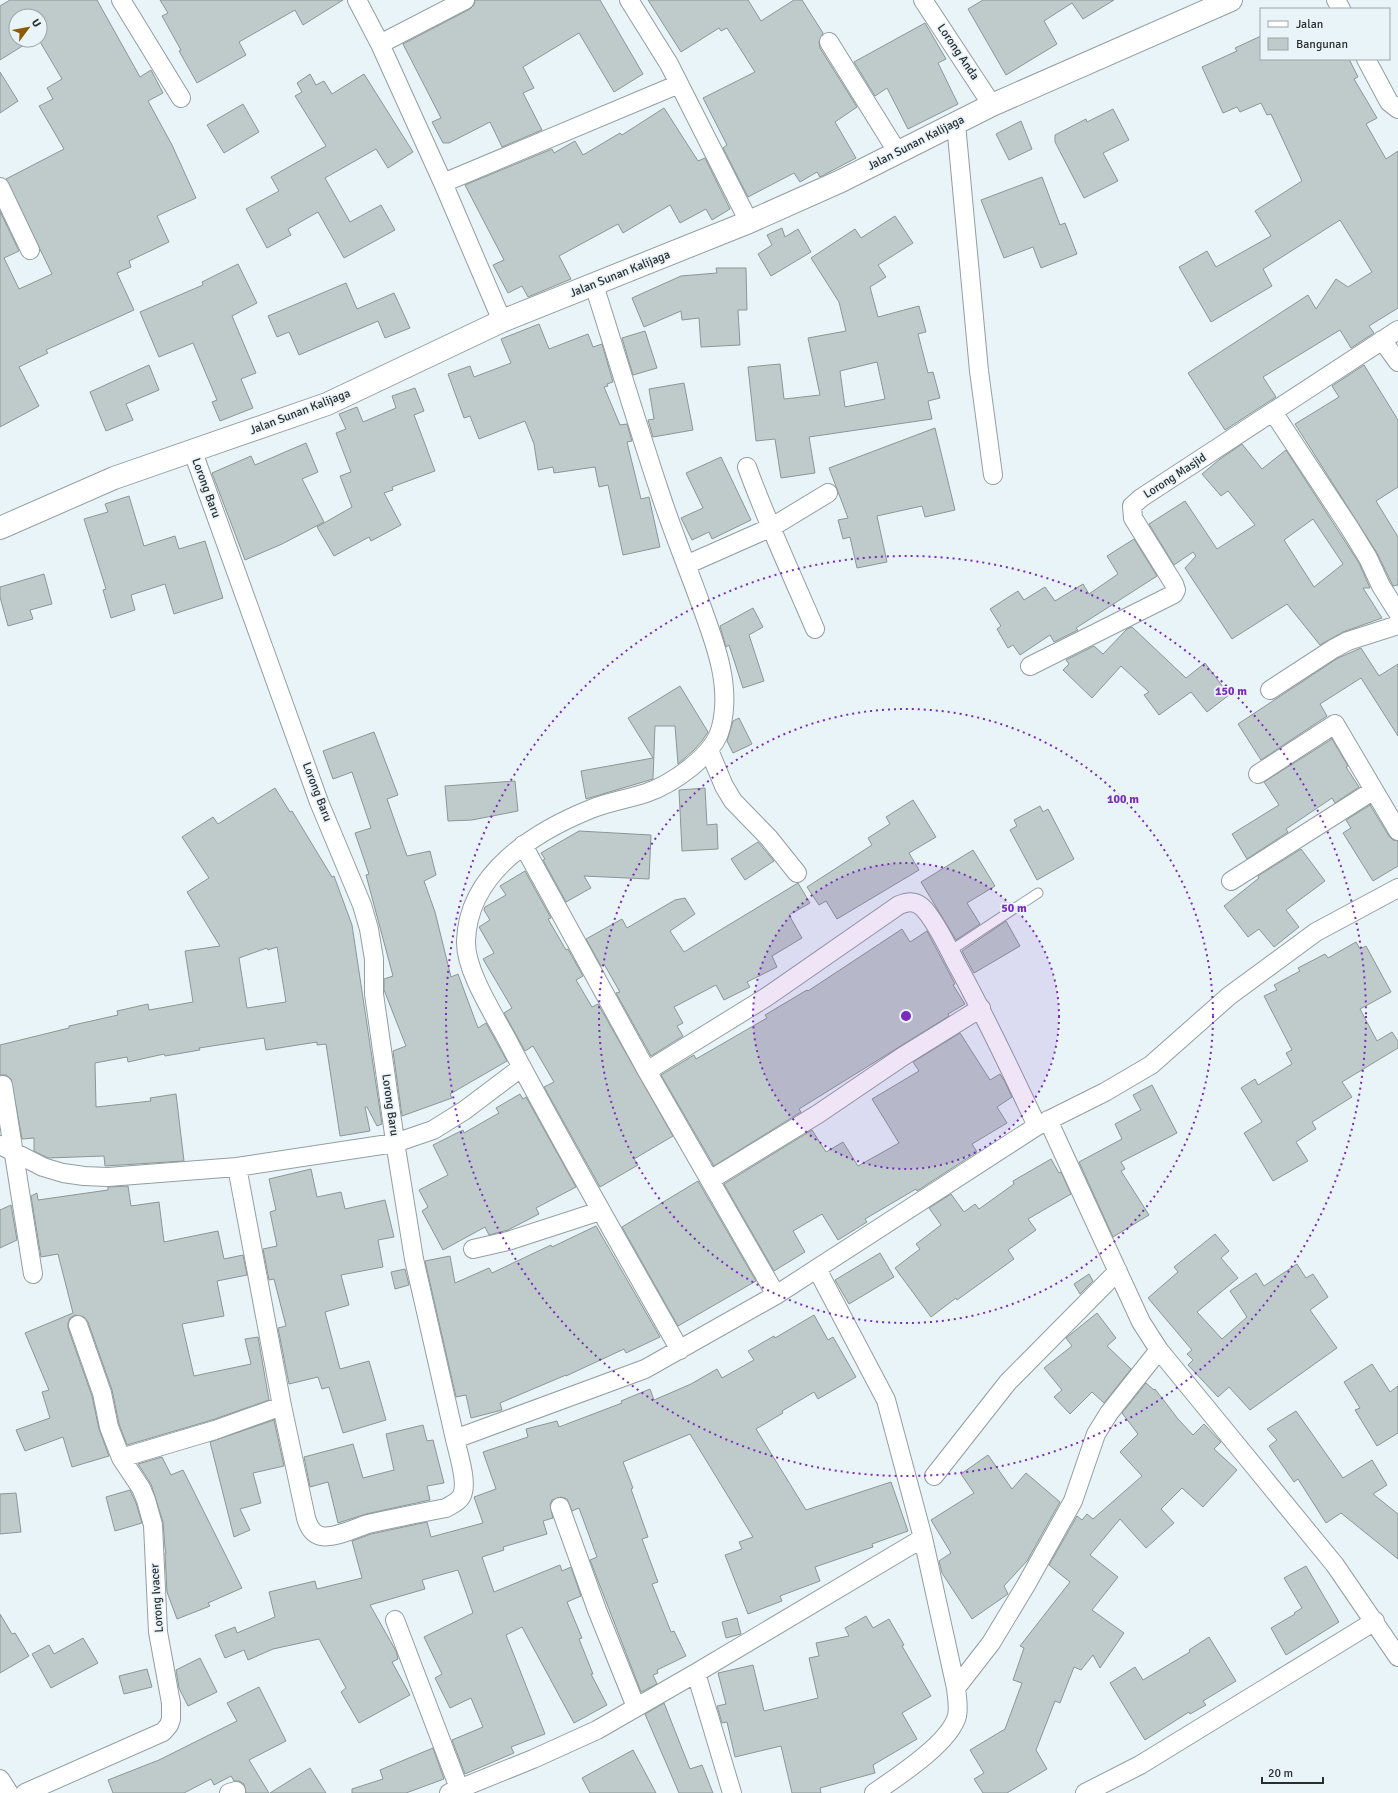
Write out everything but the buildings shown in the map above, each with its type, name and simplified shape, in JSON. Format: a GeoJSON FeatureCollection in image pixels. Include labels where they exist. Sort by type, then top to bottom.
{"type":"FeatureCollection","features":[{"type":"Feature","properties":{"kind":"street"},"geometry":{"type":"LineString","coordinates":[[121,0],[181,98]]}},
{"type":"Feature","properties":{"kind":"street"},"geometry":{"type":"LineString","coordinates":[[357,0],[380,44],[443,183],[502,321]]}},
{"type":"Feature","properties":{"kind":"street"},"geometry":{"type":"LineString","coordinates":[[380,44],[465,0]]}},
{"type":"Feature","properties":{"kind":"street"},"geometry":{"type":"LineString","coordinates":[[629,0],[679,84],[749,222]]}},
{"type":"Feature","properties":{"kind":"street","name":"Lorong Anda"},"geometry":{"type":"LineString","coordinates":[[923,0],[992,105]]}},
{"type":"Feature","properties":{"kind":"street","name":"Jalan Sunan Kalijaga"},"geometry":{"type":"LineString","coordinates":[[0,528],[114,478],[193,452],[327,404],[502,321],[749,222],[898,153],[992,105],[1231,0]]}},
{"type":"Feature","properties":{"kind":"street"},"geometry":{"type":"LineString","coordinates":[[830,42],[898,153]]}},
{"type":"Feature","properties":{"kind":"street"},"geometry":{"type":"LineString","coordinates":[[1367,60],[1389,102],[1398,109]]}},
{"type":"Feature","properties":{"kind":"street"},"geometry":{"type":"LineString","coordinates":[[443,183],[679,84]]}},
{"type":"Feature","properties":{"kind":"street"},"geometry":{"type":"LineString","coordinates":[[956,124],[979,371],[993,475]]}},
{"type":"Feature","properties":{"kind":"street"},"geometry":{"type":"LineString","coordinates":[[0,187],[30,250]]}},
{"type":"Feature","properties":{"kind":"street"},"geometry":{"type":"LineString","coordinates":[[594,285],[661,497],[718,653],[724,690],[721,729],[709,750],[694,764],[651,791],[594,807],[560,823],[523,845],[496,870],[482,887],[473,906],[467,929],[466,947],[473,974],[522,1067],[600,1211],[680,1350]]}},
{"type":"Feature","properties":{"kind":"street","name":"Lorong Masjid"},"geometry":{"type":"LineString","coordinates":[[1030,666],[1174,594],[1176,590],[1174,584],[1132,518],[1132,506],[1141,498],[1398,330]]}},
{"type":"Feature","properties":{"kind":"street"},"geometry":{"type":"LineString","coordinates":[[1382,340],[1398,362]]}},
{"type":"Feature","properties":{"kind":"street"},"geometry":{"type":"LineString","coordinates":[[1273,412],[1349,526],[1368,558],[1381,586],[1397,608]]}},
{"type":"Feature","properties":{"kind":"street","name":"Lorong Baru"},"geometry":{"type":"LineString","coordinates":[[193,452],[320,802],[362,905],[369,929],[374,959],[374,994],[395,1143],[414,1258],[465,1486],[461,1497],[455,1503],[446,1508],[368,1524],[331,1536],[321,1536],[315,1533],[309,1527],[306,1518],[282,1406]]}},
{"type":"Feature","properties":{"kind":"street"},"geometry":{"type":"LineString","coordinates":[[747,467],[761,504],[815,629]]}},
{"type":"Feature","properties":{"kind":"street"},"geometry":{"type":"LineString","coordinates":[[686,564],[772,527],[828,493]]}},
{"type":"Feature","properties":{"kind":"street"},"geometry":{"type":"LineString","coordinates":[[1270,690],[1343,643],[1398,625]]}},
{"type":"Feature","properties":{"kind":"street"},"geometry":{"type":"LineString","coordinates":[[1258,774],[1335,724],[1398,830]]}},
{"type":"Feature","properties":{"kind":"street"},"geometry":{"type":"LineString","coordinates":[[709,750],[724,786],[733,801],[769,838],[797,873]]}},
{"type":"Feature","properties":{"kind":"street"},"geometry":{"type":"LineString","coordinates":[[1231,881],[1374,790]]}},
{"type":"Feature","properties":{"kind":"street"},"geometry":{"type":"LineString","coordinates":[[523,845],[647,1071],[776,1295]]}},
{"type":"Feature","properties":{"kind":"street"},"geometry":{"type":"LineString","coordinates":[[455,1439],[646,1368],[776,1295],[1042,1123],[1105,1092],[1150,1065],[1229,996],[1316,932],[1398,888]]}},
{"type":"Feature","properties":{"kind":"street"},"geometry":{"type":"LineString","coordinates":[[647,1071],[765,998],[899,905],[915,902],[922,907],[950,951],[981,1008],[1118,1271],[1141,1322],[1158,1350],[1335,1565],[1375,1621],[1398,1657]]}},
{"type":"Feature","properties":{"kind":"street"},"geometry":{"type":"LineString","coordinates":[[710,1180],[818,1114],[902,1057],[981,1008]]}},
{"type":"Feature","properties":{"kind":"street"},"geometry":{"type":"LineString","coordinates":[[7,1149],[43,1167],[63,1173],[108,1177],[237,1167],[395,1143],[432,1130],[465,1110],[522,1067]]}},
{"type":"Feature","properties":{"kind":"street"},"geometry":{"type":"LineString","coordinates":[[3,1085],[7,1149],[33,1274]]}},
{"type":"Feature","properties":{"kind":"street"},"geometry":{"type":"LineString","coordinates":[[121,1458],[215,1430],[282,1406],[237,1167]]}},
{"type":"Feature","properties":{"kind":"street"},"geometry":{"type":"LineString","coordinates":[[473,1250],[508,1241],[600,1211]]}},
{"type":"Feature","properties":{"kind":"street"},"geometry":{"type":"LineString","coordinates":[[817,1269],[886,1400],[923,1538],[956,1688],[958,1708],[957,1718],[949,1731],[923,1757],[874,1793]]}},
{"type":"Feature","properties":{"kind":"street"},"geometry":{"type":"LineString","coordinates":[[934,1476],[1008,1382],[1118,1271]]}},
{"type":"Feature","properties":{"kind":"street","name":"Lorong Ivacer"},"geometry":{"type":"LineString","coordinates":[[25,1793],[163,1732],[169,1725],[171,1719],[169,1688],[158,1632],[152,1525],[146,1500],[141,1488],[121,1458],[109,1427],[100,1386],[78,1325]]}},
{"type":"Feature","properties":{"kind":"street"},"geometry":{"type":"LineString","coordinates":[[956,1688],[990,1643],[1026,1585],[1073,1501],[1096,1434],[1109,1413],[1158,1350]]}},
{"type":"Feature","properties":{"kind":"street"},"geometry":{"type":"LineString","coordinates":[[560,1507],[606,1632],[636,1707]]}},
{"type":"Feature","properties":{"kind":"street"},"geometry":{"type":"LineString","coordinates":[[395,1620],[454,1791],[533,1759],[597,1730],[923,1538]]}},
{"type":"Feature","properties":{"kind":"street"},"geometry":{"type":"LineString","coordinates":[[1085,1793],[1140,1765],[1375,1621]]}},
{"type":"Feature","properties":{"kind":"street"},"geometry":{"type":"LineString","coordinates":[[696,1673],[732,1793]]}},
{"type":"Feature","properties":{"kind":"street"},"geometry":{"type":"LineString","coordinates":[[0,1779],[9,1793]]}},
{"type":"Feature","properties":{"kind":"lane"},"geometry":{"type":"LineString","coordinates":[[950,951],[1038,893]]}}]}
